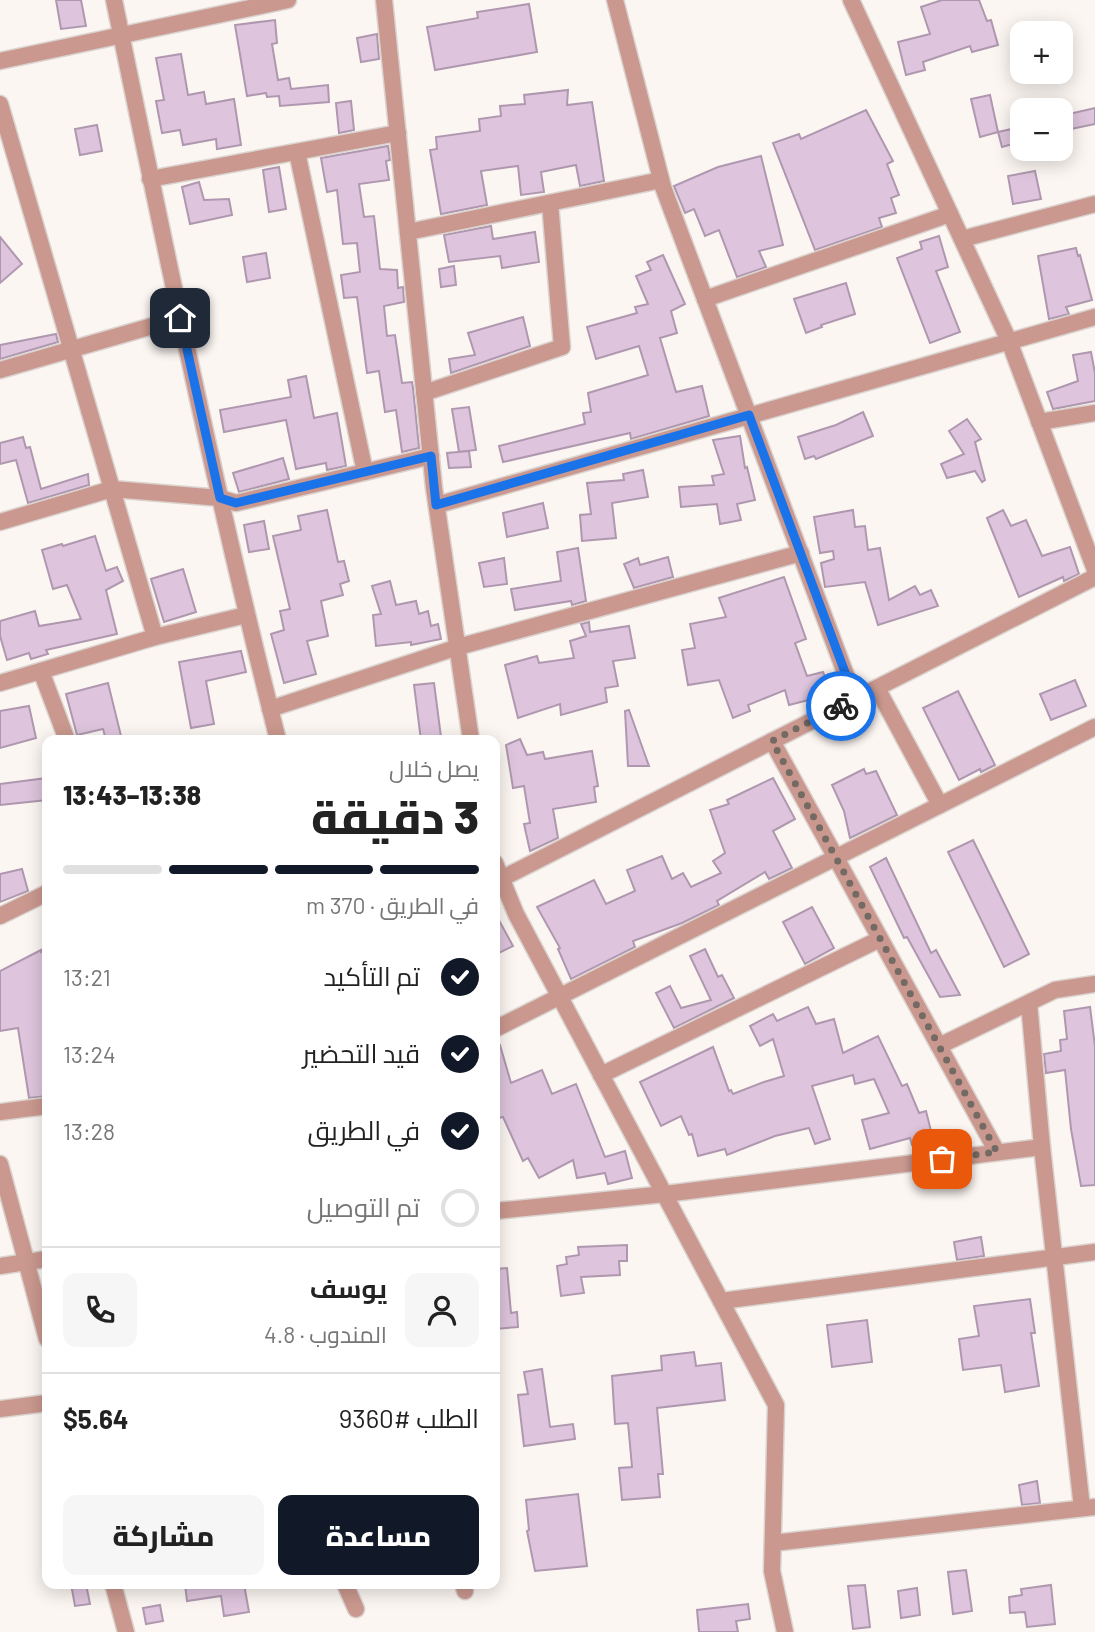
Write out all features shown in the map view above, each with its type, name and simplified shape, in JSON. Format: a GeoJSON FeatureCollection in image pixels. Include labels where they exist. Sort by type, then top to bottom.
{"type":"FeatureCollection","features":[{"type":"Feature","properties":{"kind":"street"},"geometry":{"type":"LineString","coordinates":[[114,0],[180,318],[246,615],[277,735]]}},
{"type":"Feature","properties":{"kind":"street"},"geometry":{"type":"LineString","coordinates":[[0,61],[121,33],[288,0]]}},
{"type":"Feature","properties":{"kind":"street"},"geometry":{"type":"LineString","coordinates":[[384,0],[436,505],[470,735]]}},
{"type":"Feature","properties":{"kind":"street"},"geometry":{"type":"LineString","coordinates":[[614,0],[661,180],[855,699]]}},
{"type":"Feature","properties":{"kind":"street"},"geometry":{"type":"LineString","coordinates":[[851,0],[1009,341],[1095,570]]}},
{"type":"Feature","properties":{"kind":"street"},"geometry":{"type":"LineString","coordinates":[[0,103],[5,137],[72,349],[155,637]]}},
{"type":"Feature","properties":{"kind":"street"},"geometry":{"type":"LineString","coordinates":[[150,179],[398,133]]}},
{"type":"Feature","properties":{"kind":"street"},"geometry":{"type":"LineString","coordinates":[[297,152],[365,472]]}},
{"type":"Feature","properties":{"kind":"street"},"geometry":{"type":"LineString","coordinates":[[408,232],[661,180]]}},
{"type":"Feature","properties":{"kind":"street"},"geometry":{"type":"LineString","coordinates":[[424,393],[562,347],[550,203]]}},
{"type":"Feature","properties":{"kind":"street"},"geometry":{"type":"LineString","coordinates":[[962,239],[1095,204]]}},
{"type":"Feature","properties":{"kind":"street"},"geometry":{"type":"LineString","coordinates":[[705,299],[950,214]]}},
{"type":"Feature","properties":{"kind":"street"},"geometry":{"type":"LineString","coordinates":[[436,505],[1095,317]]}},
{"type":"Feature","properties":{"kind":"street"},"geometry":{"type":"LineString","coordinates":[[0,370],[180,318]]}},
{"type":"Feature","properties":{"kind":"street"},"geometry":{"type":"LineString","coordinates":[[1039,422],[1095,413]]}},
{"type":"Feature","properties":{"kind":"street"},"geometry":{"type":"LineString","coordinates":[[0,523],[113,489],[220,498],[236,503],[431,456]]}},
{"type":"Feature","properties":{"kind":"street"},"geometry":{"type":"LineString","coordinates":[[270,709],[457,647],[801,553]]}},
{"type":"Feature","properties":{"kind":"street"},"geometry":{"type":"LineString","coordinates":[[500,879],[1095,577]]}},
{"type":"Feature","properties":{"kind":"street"},"geometry":{"type":"LineString","coordinates":[[0,683],[155,637],[246,615]]}},
{"type":"Feature","properties":{"kind":"street"},"geometry":{"type":"LineString","coordinates":[[41,671],[65,735]]}},
{"type":"Feature","properties":{"kind":"street"},"geometry":{"type":"LineString","coordinates":[[877,688],[940,805]]}},
{"type":"Feature","properties":{"kind":"street"},"geometry":{"type":"LineString","coordinates":[[500,1026],[1095,727]]}},
{"type":"Feature","properties":{"kind":"street"},"geometry":{"type":"LineString","coordinates":[[772,741],[997,1152]]}},
{"type":"Feature","properties":{"kind":"street"},"geometry":{"type":"LineString","coordinates":[[500,884],[776,1405],[772,1571],[785,1632]]}},
{"type":"Feature","properties":{"kind":"street"},"geometry":{"type":"LineString","coordinates":[[0,916],[42,895]]}},
{"type":"Feature","properties":{"kind":"street"},"geometry":{"type":"LineString","coordinates":[[601,1075],[880,939]]}},
{"type":"Feature","properties":{"kind":"street"},"geometry":{"type":"LineString","coordinates":[[939,1046],[1055,990],[1095,984]]}},
{"type":"Feature","properties":{"kind":"street"},"geometry":{"type":"LineString","coordinates":[[773,1543],[1088,1508],[1042,1147],[1029,1003]]}},
{"type":"Feature","properties":{"kind":"street"},"geometry":{"type":"LineString","coordinates":[[0,1112],[42,1107]]}},
{"type":"Feature","properties":{"kind":"street"},"geometry":{"type":"LineString","coordinates":[[500,1210],[664,1194],[1042,1147]]}},
{"type":"Feature","properties":{"kind":"street"},"geometry":{"type":"LineString","coordinates":[[0,1164],[42,1321]]}},
{"type":"Feature","properties":{"kind":"street"},"geometry":{"type":"LineString","coordinates":[[721,1301],[1095,1252]]}},
{"type":"Feature","properties":{"kind":"street"},"geometry":{"type":"LineString","coordinates":[[0,1266],[42,1260]]}},
{"type":"Feature","properties":{"kind":"street"},"geometry":{"type":"LineString","coordinates":[[0,1409],[42,1404]]}},
{"type":"Feature","properties":{"kind":"street"},"geometry":{"type":"LineString","coordinates":[[114,1589],[126,1632]]}},
{"type":"Feature","properties":{"kind":"street"},"geometry":{"type":"LineString","coordinates":[[347,1589],[356,1609]]}},
{"type":"Feature","properties":{"kind":"building"},"geometry":{"type":"Polygon","coordinates":[[[56,0],[81,0],[86,26],[61,29],[56,0]]]}},
{"type":"Feature","properties":{"kind":"building"},"geometry":{"type":"Polygon","coordinates":[[[942,0],[979,0],[987,21],[991,20],[998,45],[972,52],[970,46],[923,62],[925,70],[906,75],[898,42],[930,34],[921,7],[942,0]]]}},
{"type":"Feature","properties":{"kind":"building"},"geometry":{"type":"Polygon","coordinates":[[[529,4],[537,52],[435,70],[427,27],[478,18],[477,12],[529,4]]]}},
{"type":"Feature","properties":{"kind":"building"},"geometry":{"type":"Polygon","coordinates":[[[275,20],[277,43],[272,44],[278,80],[289,78],[291,89],[328,85],[329,102],[280,106],[279,96],[267,97],[266,93],[247,96],[235,25],[275,20]]]}},
{"type":"Feature","properties":{"kind":"building"},"geometry":{"type":"Polygon","coordinates":[[[377,34],[379,59],[361,62],[357,38],[377,34]]]}},
{"type":"Feature","properties":{"kind":"building"},"geometry":{"type":"Polygon","coordinates":[[[181,54],[188,95],[204,92],[206,104],[234,99],[241,145],[217,149],[216,139],[183,145],[180,130],[162,133],[156,101],[164,100],[156,58],[181,54]]]}},
{"type":"Feature","properties":{"kind":"building"},"geometry":{"type":"Polygon","coordinates":[[[568,90],[567,105],[592,102],[604,181],[580,186],[576,165],[541,172],[544,192],[521,195],[518,166],[481,171],[487,205],[441,214],[430,150],[437,149],[436,137],[480,131],[479,119],[501,116],[500,106],[525,104],[524,95],[568,90]]]}},
{"type":"Feature","properties":{"kind":"building"},"geometry":{"type":"Polygon","coordinates":[[[990,95],[998,132],[980,137],[971,99],[990,95]]]}},
{"type":"Feature","properties":{"kind":"building"},"geometry":{"type":"Polygon","coordinates":[[[351,101],[354,130],[339,133],[336,103],[351,101]]]}},
{"type":"Feature","properties":{"kind":"building"},"geometry":{"type":"Polygon","coordinates":[[[1095,108],[1095,124],[1073,129],[1073,113],[1095,108]]]}},
{"type":"Feature","properties":{"kind":"building"},"geometry":{"type":"Polygon","coordinates":[[[866,110],[893,161],[887,164],[899,195],[891,198],[896,213],[879,218],[882,227],[815,250],[773,143],[799,134],[801,139],[866,110]]]}},
{"type":"Feature","properties":{"kind":"building"},"geometry":{"type":"Polygon","coordinates":[[[97,125],[102,151],[80,155],[75,129],[97,125]]]}},
{"type":"Feature","properties":{"kind":"building"},"geometry":{"type":"Polygon","coordinates":[[[1010,129],[1010,145],[1002,147],[998,132],[1010,129]]]}},
{"type":"Feature","properties":{"kind":"building"},"geometry":{"type":"Polygon","coordinates":[[[388,146],[390,160],[386,161],[389,180],[359,184],[364,217],[374,216],[380,269],[397,270],[398,288],[403,287],[404,302],[384,306],[387,336],[395,335],[402,383],[412,382],[413,388],[419,448],[402,452],[396,410],[385,412],[379,371],[367,373],[357,297],[344,298],[341,275],[360,272],[357,243],[343,244],[337,190],[327,192],[321,158],[388,146]]]}},
{"type":"Feature","properties":{"kind":"building"},"geometry":{"type":"Polygon","coordinates":[[[761,156],[783,245],[759,251],[766,267],[737,277],[719,230],[705,236],[694,209],[685,213],[674,186],[718,167],[761,156]]]}},
{"type":"Feature","properties":{"kind":"building"},"geometry":{"type":"Polygon","coordinates":[[[279,167],[286,209],[269,212],[263,170],[279,167]]]}},
{"type":"Feature","properties":{"kind":"building"},"geometry":{"type":"Polygon","coordinates":[[[1035,171],[1041,199],[1013,204],[1008,176],[1035,171]]]}},
{"type":"Feature","properties":{"kind":"building"},"geometry":{"type":"Polygon","coordinates":[[[199,182],[204,200],[229,199],[232,215],[190,224],[182,187],[199,182]]]}},
{"type":"Feature","properties":{"kind":"building"},"geometry":{"type":"Polygon","coordinates":[[[491,226],[493,239],[535,232],[539,262],[502,268],[500,256],[449,262],[444,235],[491,226]]]}},
{"type":"Feature","properties":{"kind":"building"},"geometry":{"type":"Polygon","coordinates":[[[939,236],[948,267],[936,271],[960,332],[930,343],[897,258],[922,249],[920,242],[939,236]]]}},
{"type":"Feature","properties":{"kind":"building"},"geometry":{"type":"Polygon","coordinates":[[[0,237],[22,264],[0,283],[0,237]]]}},
{"type":"Feature","properties":{"kind":"building"},"geometry":{"type":"Polygon","coordinates":[[[1076,248],[1092,300],[1066,307],[1069,314],[1049,319],[1038,256],[1076,248]]]}},
{"type":"Feature","properties":{"kind":"building"},"geometry":{"type":"Polygon","coordinates":[[[266,253],[270,278],[247,282],[243,257],[266,253]]]}},
{"type":"Feature","properties":{"kind":"building"},"geometry":{"type":"Polygon","coordinates":[[[663,255],[685,304],[671,311],[677,333],[660,338],[676,392],[702,386],[709,416],[631,439],[630,433],[503,462],[499,446],[585,424],[583,413],[591,412],[588,393],[648,375],[639,346],[596,359],[587,327],[637,313],[635,307],[648,304],[636,276],[651,270],[647,262],[663,255]]]}},
{"type":"Feature","properties":{"kind":"building"},"geometry":{"type":"Polygon","coordinates":[[[454,266],[456,285],[441,287],[439,269],[454,266]]]}},
{"type":"Feature","properties":{"kind":"building"},"geometry":{"type":"Polygon","coordinates":[[[846,283],[855,314],[806,333],[794,299],[846,283]]]}},
{"type":"Feature","properties":{"kind":"building"},"geometry":{"type":"Polygon","coordinates":[[[523,317],[530,346],[451,373],[449,359],[475,355],[468,333],[523,317]]]}},
{"type":"Feature","properties":{"kind":"building"},"geometry":{"type":"Polygon","coordinates":[[[56,334],[58,342],[0,359],[0,345],[56,334]]]}},
{"type":"Feature","properties":{"kind":"building"},"geometry":{"type":"Polygon","coordinates":[[[1091,352],[1095,373],[1095,401],[1053,409],[1047,392],[1078,381],[1073,355],[1091,352]]]}},
{"type":"Feature","properties":{"kind":"building"},"geometry":{"type":"Polygon","coordinates":[[[306,376],[314,418],[337,413],[346,466],[327,470],[326,463],[296,469],[286,420],[224,432],[220,410],[291,397],[288,380],[306,376]]]}},
{"type":"Feature","properties":{"kind":"building"},"geometry":{"type":"Polygon","coordinates":[[[469,407],[476,450],[459,452],[452,409],[469,407]]]}},
{"type":"Feature","properties":{"kind":"building"},"geometry":{"type":"Polygon","coordinates":[[[863,412],[873,436],[816,459],[814,456],[805,459],[798,437],[836,425],[863,412]]]}},
{"type":"Feature","properties":{"kind":"building"},"geometry":{"type":"Polygon","coordinates":[[[967,419],[981,439],[975,442],[985,480],[982,482],[975,471],[947,478],[941,464],[964,454],[949,431],[967,419]]]}},
{"type":"Feature","properties":{"kind":"building"},"geometry":{"type":"Polygon","coordinates":[[[740,436],[745,468],[747,467],[755,500],[737,504],[741,520],[720,524],[717,504],[681,507],[679,487],[714,485],[712,476],[724,474],[713,440],[740,436]]]}},
{"type":"Feature","properties":{"kind":"building"},"geometry":{"type":"Polygon","coordinates":[[[23,437],[26,448],[30,447],[41,489],[88,474],[89,485],[28,503],[16,460],[0,464],[0,443],[23,437]]]}},
{"type":"Feature","properties":{"kind":"building"},"geometry":{"type":"Polygon","coordinates":[[[469,451],[471,467],[449,468],[447,453],[469,451]]]}},
{"type":"Feature","properties":{"kind":"building"},"geometry":{"type":"Polygon","coordinates":[[[283,458],[289,479],[239,492],[233,473],[283,458]]]}},
{"type":"Feature","properties":{"kind":"building"},"geometry":{"type":"Polygon","coordinates":[[[643,470],[648,497],[612,503],[616,538],[582,541],[580,515],[591,514],[587,483],[624,480],[623,474],[643,470]]]}},
{"type":"Feature","properties":{"kind":"building"},"geometry":{"type":"Polygon","coordinates":[[[543,503],[548,528],[507,537],[503,513],[543,503]]]}},
{"type":"Feature","properties":{"kind":"building"},"geometry":{"type":"Polygon","coordinates":[[[327,510],[338,562],[344,561],[349,581],[340,584],[343,595],[321,601],[328,636],[307,641],[316,674],[284,683],[271,634],[284,630],[280,611],[290,609],[273,536],[301,530],[298,516],[327,510]]]}},
{"type":"Feature","properties":{"kind":"building"},"geometry":{"type":"Polygon","coordinates":[[[853,510],[855,527],[865,526],[868,550],[880,548],[889,600],[915,586],[920,595],[931,590],[938,606],[878,625],[865,582],[825,587],[821,563],[834,559],[833,551],[820,553],[814,517],[853,510]]]}},
{"type":"Feature","properties":{"kind":"building"},"geometry":{"type":"Polygon","coordinates":[[[1003,510],[1011,526],[1026,520],[1042,556],[1070,547],[1079,574],[1064,581],[1063,577],[1019,597],[987,518],[1003,510]]]}},
{"type":"Feature","properties":{"kind":"building"},"geometry":{"type":"Polygon","coordinates":[[[264,521],[269,549],[249,552],[244,525],[264,521]]]}},
{"type":"Feature","properties":{"kind":"building"},"geometry":{"type":"Polygon","coordinates":[[[95,536],[106,571],[117,567],[123,581],[106,590],[117,634],[46,650],[48,654],[31,659],[29,653],[7,660],[0,636],[0,621],[35,611],[39,626],[81,619],[67,585],[53,589],[42,550],[95,536]]]}},
{"type":"Feature","properties":{"kind":"building"},"geometry":{"type":"Polygon","coordinates":[[[578,548],[586,601],[572,605],[571,601],[515,610],[511,589],[561,581],[557,552],[578,548]]]}},
{"type":"Feature","properties":{"kind":"building"},"geometry":{"type":"Polygon","coordinates":[[[668,557],[673,577],[634,588],[624,564],[638,558],[640,565],[668,557]]]}},
{"type":"Feature","properties":{"kind":"building"},"geometry":{"type":"Polygon","coordinates":[[[504,558],[507,584],[484,587],[479,563],[504,558]]]}},
{"type":"Feature","properties":{"kind":"building"},"geometry":{"type":"Polygon","coordinates":[[[183,569],[196,612],[164,622],[151,579],[183,569]]]}},
{"type":"Feature","properties":{"kind":"building"},"geometry":{"type":"Polygon","coordinates":[[[784,577],[806,639],[795,643],[807,676],[823,672],[832,694],[789,705],[785,690],[748,705],[750,711],[733,718],[719,680],[688,685],[682,650],[695,648],[690,624],[726,617],[719,598],[784,577]]]}},
{"type":"Feature","properties":{"kind":"building"},"geometry":{"type":"Polygon","coordinates":[[[390,581],[396,605],[416,601],[419,614],[428,611],[431,626],[438,624],[441,639],[411,645],[411,642],[376,646],[373,615],[381,614],[372,586],[390,581]]]}},
{"type":"Feature","properties":{"kind":"building"},"geometry":{"type":"Polygon","coordinates":[[[589,622],[590,632],[629,626],[635,658],[613,661],[618,686],[605,688],[607,702],[561,715],[560,704],[518,718],[505,665],[537,656],[539,663],[574,658],[570,641],[586,636],[581,624],[589,622]]]}},
{"type":"Feature","properties":{"kind":"building"},"geometry":{"type":"Polygon","coordinates":[[[241,651],[246,672],[206,681],[214,724],[191,728],[179,662],[241,651]]]}},
{"type":"Feature","properties":{"kind":"building"},"geometry":{"type":"Polygon","coordinates":[[[1075,680],[1086,706],[1051,720],[1040,694],[1075,680]]]}},
{"type":"Feature","properties":{"kind":"building"},"geometry":{"type":"Polygon","coordinates":[[[108,683],[121,735],[105,735],[103,729],[77,735],[66,694],[108,683]]]}},
{"type":"Feature","properties":{"kind":"building"},"geometry":{"type":"Polygon","coordinates":[[[434,683],[441,735],[420,735],[414,685],[434,683]]]}},
{"type":"Feature","properties":{"kind":"building"},"geometry":{"type":"Polygon","coordinates":[[[958,691],[995,765],[959,780],[923,708],[958,691]]]}},
{"type":"Feature","properties":{"kind":"building"},"geometry":{"type":"Polygon","coordinates":[[[29,706],[36,738],[0,748],[0,711],[29,706]]]}},
{"type":"Feature","properties":{"kind":"building"},"geometry":{"type":"Polygon","coordinates":[[[629,710],[649,766],[628,766],[625,711],[629,710]]]}},
{"type":"Feature","properties":{"kind":"building"},"geometry":{"type":"Polygon","coordinates":[[[520,739],[527,755],[543,752],[545,759],[592,751],[598,786],[594,787],[596,802],[553,809],[558,838],[530,851],[524,824],[530,823],[524,786],[513,788],[506,745],[520,739]]]}},
{"type":"Feature","properties":{"kind":"building"},"geometry":{"type":"Polygon","coordinates":[[[864,769],[866,774],[876,771],[897,815],[850,838],[844,811],[832,785],[864,769]]]}},
{"type":"Feature","properties":{"kind":"building"},"geometry":{"type":"Polygon","coordinates":[[[773,778],[795,819],[773,831],[792,868],[769,879],[765,872],[717,901],[719,905],[682,923],[633,941],[635,947],[571,979],[558,949],[560,948],[537,907],[594,880],[606,904],[635,891],[627,870],[662,856],[672,879],[683,873],[691,887],[721,873],[713,861],[725,853],[710,810],[729,804],[727,800],[773,778]]]}},
{"type":"Feature","properties":{"kind":"building"},"geometry":{"type":"Polygon","coordinates":[[[42,779],[42,801],[0,805],[0,784],[42,779]]]}},
{"type":"Feature","properties":{"kind":"building"},"geometry":{"type":"Polygon","coordinates":[[[973,840],[1029,954],[1004,967],[948,852],[973,840]]]}},
{"type":"Feature","properties":{"kind":"building"},"geometry":{"type":"Polygon","coordinates":[[[886,858],[931,953],[936,950],[960,995],[940,997],[907,937],[904,938],[870,867],[886,858]]]}},
{"type":"Feature","properties":{"kind":"building"},"geometry":{"type":"Polygon","coordinates":[[[22,869],[28,891],[0,902],[0,874],[22,869]]]}},
{"type":"Feature","properties":{"kind":"building"},"geometry":{"type":"Polygon","coordinates":[[[812,907],[834,948],[805,964],[783,922],[812,907]]]}},
{"type":"Feature","properties":{"kind":"building"},"geometry":{"type":"Polygon","coordinates":[[[500,922],[513,946],[500,952],[500,922]]]}},
{"type":"Feature","properties":{"kind":"building"},"geometry":{"type":"Polygon","coordinates":[[[705,949],[718,977],[722,975],[734,998],[674,1028],[656,993],[670,986],[681,1008],[711,1000],[690,956],[705,949]]]}},
{"type":"Feature","properties":{"kind":"building"},"geometry":{"type":"Polygon","coordinates":[[[42,952],[42,1097],[29,1098],[18,1028],[0,1031],[0,971],[42,952]]]}},
{"type":"Feature","properties":{"kind":"building"},"geometry":{"type":"Polygon","coordinates":[[[808,1007],[816,1024],[834,1019],[843,1053],[878,1036],[902,1086],[907,1084],[919,1113],[926,1111],[933,1139],[912,1145],[910,1138],[870,1149],[862,1120],[889,1113],[874,1079],[855,1084],[853,1075],[812,1086],[830,1139],[815,1144],[809,1128],[775,1136],[727,1155],[725,1149],[698,1156],[692,1134],[689,1135],[681,1116],[661,1126],[640,1082],[713,1047],[729,1091],[733,1094],[784,1076],[773,1039],[760,1046],[750,1026],[773,1014],[777,1021],[808,1007]]]}},
{"type":"Feature","properties":{"kind":"building"},"geometry":{"type":"Polygon","coordinates":[[[1090,1007],[1095,1046],[1095,1185],[1081,1186],[1071,1129],[1065,1070],[1046,1073],[1044,1054],[1061,1051],[1060,1040],[1067,1039],[1064,1011],[1090,1007]]]}},
{"type":"Feature","properties":{"kind":"building"},"geometry":{"type":"Polygon","coordinates":[[[500,1045],[511,1083],[542,1070],[552,1094],[576,1084],[605,1157],[625,1151],[632,1178],[608,1184],[605,1173],[577,1178],[573,1160],[539,1178],[528,1158],[523,1161],[503,1117],[500,1118],[500,1045]]]}},
{"type":"Feature","properties":{"kind":"building"},"geometry":{"type":"Polygon","coordinates":[[[981,1237],[984,1256],[957,1260],[954,1242],[981,1237]]]}},
{"type":"Feature","properties":{"kind":"building"},"geometry":{"type":"Polygon","coordinates":[[[627,1245],[627,1261],[619,1261],[620,1275],[581,1277],[584,1293],[561,1296],[557,1266],[567,1264],[566,1257],[579,1255],[578,1247],[627,1245]]]}},
{"type":"Feature","properties":{"kind":"building"},"geometry":{"type":"Polygon","coordinates":[[[507,1268],[511,1313],[517,1312],[518,1327],[500,1329],[500,1269],[507,1268]]]}},
{"type":"Feature","properties":{"kind":"building"},"geometry":{"type":"Polygon","coordinates":[[[1030,1299],[1035,1333],[1031,1333],[1039,1386],[1005,1392],[1001,1365],[963,1370],[959,1339],[979,1336],[974,1306],[1030,1299]]]}},
{"type":"Feature","properties":{"kind":"building"},"geometry":{"type":"Polygon","coordinates":[[[867,1320],[872,1362],[832,1367],[827,1325],[867,1320]]]}},
{"type":"Feature","properties":{"kind":"building"},"geometry":{"type":"Polygon","coordinates":[[[694,1352],[696,1366],[721,1363],[725,1400],[657,1408],[663,1474],[658,1474],[660,1497],[622,1500],[619,1468],[632,1467],[628,1423],[615,1424],[612,1376],[662,1370],[661,1356],[694,1352]]]}},
{"type":"Feature","properties":{"kind":"building"},"geometry":{"type":"Polygon","coordinates":[[[542,1369],[550,1427],[573,1424],[575,1439],[524,1446],[518,1395],[528,1394],[524,1372],[542,1369]]]}},
{"type":"Feature","properties":{"kind":"building"},"geometry":{"type":"Polygon","coordinates":[[[1037,1481],[1040,1503],[1022,1505],[1019,1485],[1037,1481]]]}},
{"type":"Feature","properties":{"kind":"building"},"geometry":{"type":"Polygon","coordinates":[[[578,1494],[587,1566],[535,1571],[527,1531],[526,1500],[578,1494]]]}},
{"type":"Feature","properties":{"kind":"building"},"geometry":{"type":"Polygon","coordinates":[[[966,1570],[972,1611],[953,1614],[948,1572],[966,1570]]]}},
{"type":"Feature","properties":{"kind":"building"},"geometry":{"type":"Polygon","coordinates":[[[865,1585],[870,1627],[853,1629],[848,1586],[865,1585]]]}},
{"type":"Feature","properties":{"kind":"building"},"geometry":{"type":"Polygon","coordinates":[[[1051,1585],[1055,1624],[1027,1627],[1025,1612],[1010,1613],[1009,1597],[1022,1595],[1021,1589],[1051,1585]]]}},
{"type":"Feature","properties":{"kind":"building"},"geometry":{"type":"Polygon","coordinates":[[[917,1588],[920,1615],[901,1618],[898,1591],[917,1588]]]}},
{"type":"Feature","properties":{"kind":"building"},"geometry":{"type":"Polygon","coordinates":[[[72,1589],[87,1589],[90,1604],[75,1606],[72,1589]]]}},
{"type":"Feature","properties":{"kind":"building"},"geometry":{"type":"Polygon","coordinates":[[[186,1589],[245,1589],[249,1612],[224,1616],[221,1596],[187,1601],[186,1589]]]}},
{"type":"Feature","properties":{"kind":"building"},"geometry":{"type":"Polygon","coordinates":[[[748,1604],[750,1619],[736,1621],[738,1632],[699,1632],[697,1610],[748,1604]]]}},
{"type":"Feature","properties":{"kind":"building"},"geometry":{"type":"Polygon","coordinates":[[[160,1605],[163,1621],[146,1624],[143,1608],[160,1605]]]}},
{"type":"Feature","properties":{"kind":"way so far"},"geometry":{"type":"LineString","coordinates":[[841,706],[772,741],[997,1152],[942,1159]]}},
{"type":"Feature","properties":{"kind":"route"},"geometry":{"type":"LineString","coordinates":[[180,318],[220,498],[236,503],[431,456],[436,505],[749,415],[855,699],[841,706]]}}]}
